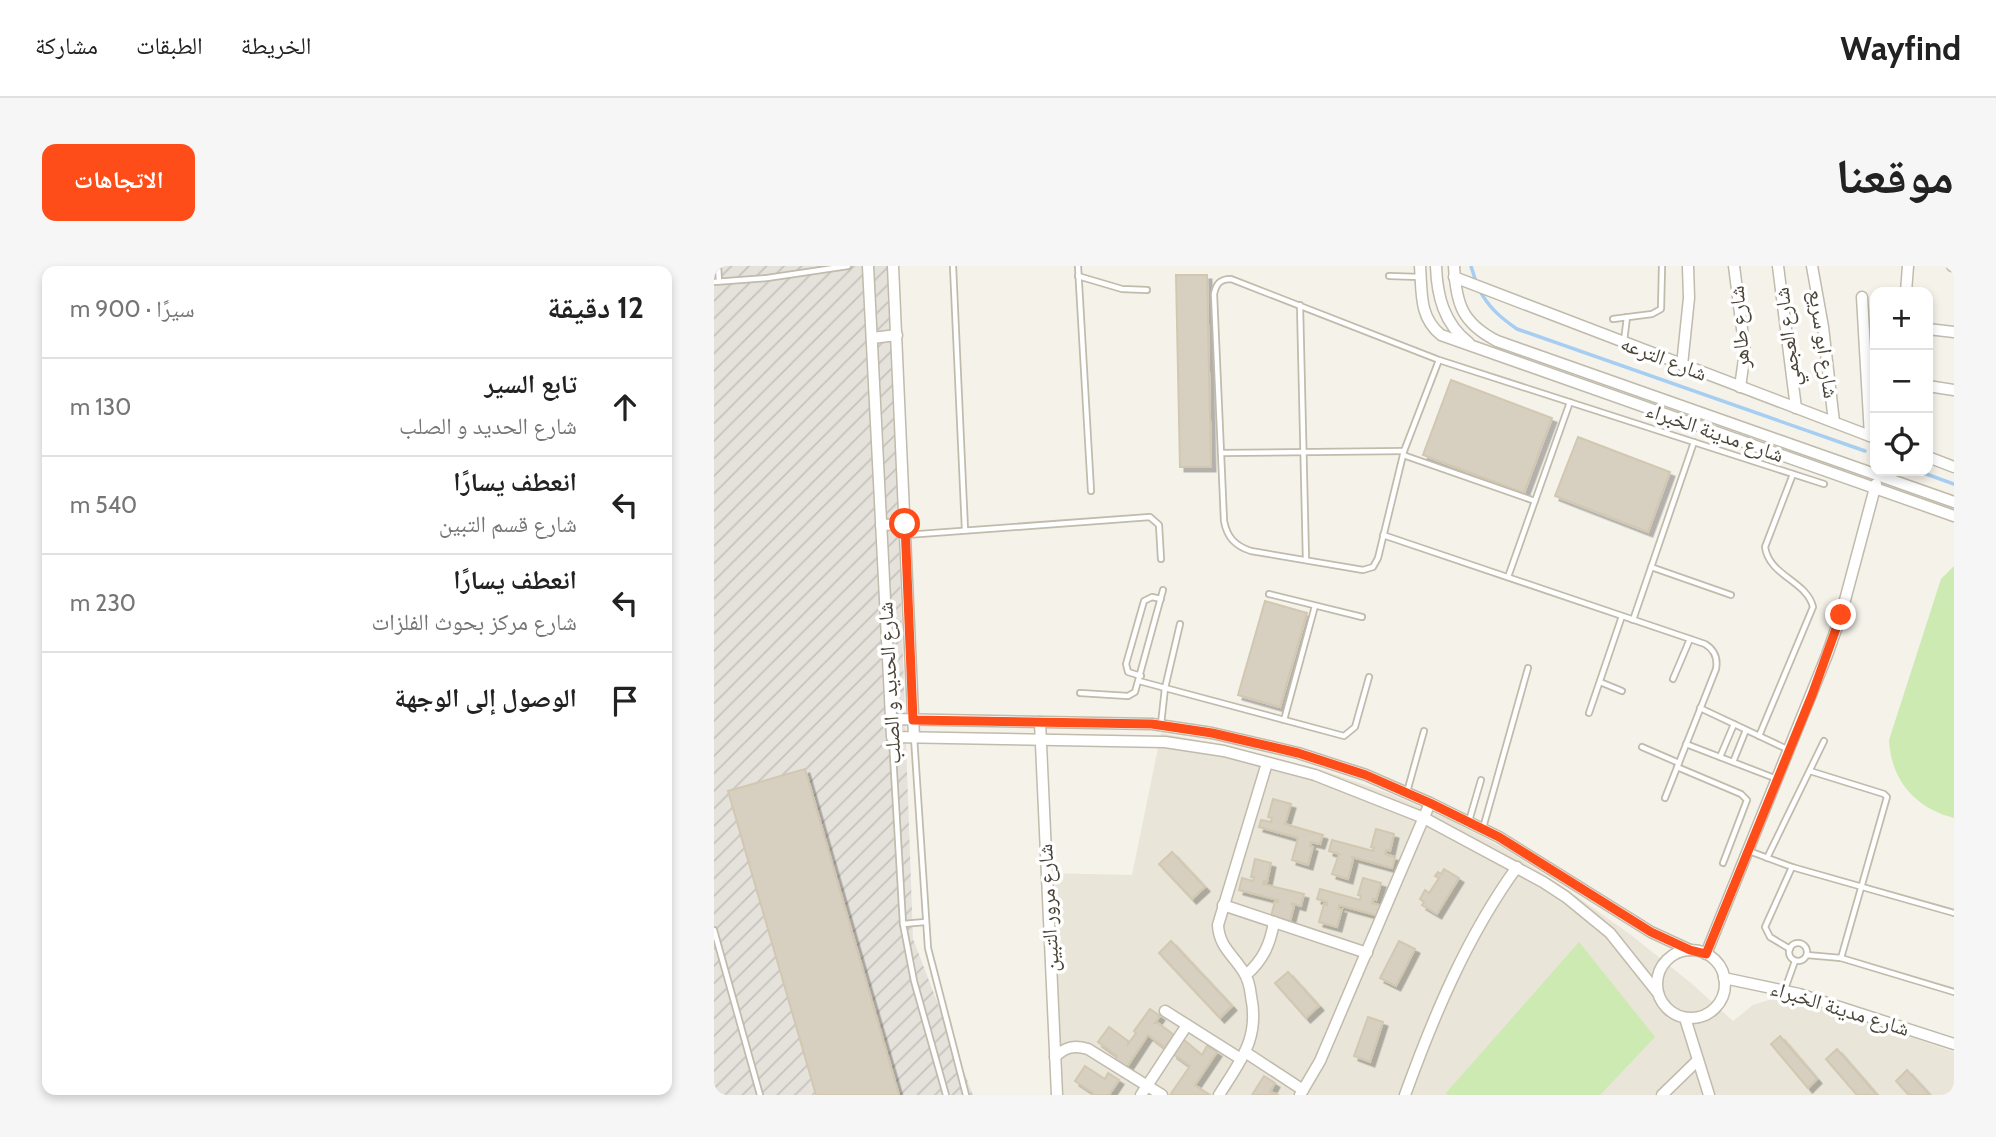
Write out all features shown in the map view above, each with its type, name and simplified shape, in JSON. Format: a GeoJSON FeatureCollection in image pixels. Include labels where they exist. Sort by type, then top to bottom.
{"type":"FeatureCollection","features":[{"type":"Feature","properties":{"kind":"street","name":"شارع الحديد و الصلب"},"geometry":{"type":"LineString","coordinates":[[868,266],[892,737]]}},
{"type":"Feature","properties":{"kind":"street","name":"شارع الحديد و الصلب"},"geometry":{"type":"LineString","coordinates":[[894,266],[914,737]]}},
{"type":"Feature","properties":{"kind":"street"},"geometry":{"type":"LineString","coordinates":[[1436,266],[1437,288],[1446,316],[1464,339],[1476,349]]}},
{"type":"Feature","properties":{"kind":"street"},"geometry":{"type":"LineString","coordinates":[[1682,365],[1689,298],[1688,266]]}},
{"type":"Feature","properties":{"kind":"street","name":"شارع طاهر"},"geometry":{"type":"LineString","coordinates":[[1734,266],[1745,352],[1740,387]]}},
{"type":"Feature","properties":{"kind":"street","name":"شارع العجمي"},"geometry":{"type":"LineString","coordinates":[[1778,266],[1796,408]]}},
{"type":"Feature","properties":{"kind":"street","name":"شارع ابو سريع"},"geometry":{"type":"LineString","coordinates":[[1812,266],[1823,327],[1834,422]]}},
{"type":"Feature","properties":{"kind":"street"},"geometry":{"type":"LineString","coordinates":[[1906,287],[1908,266]]}},
{"type":"Feature","properties":{"kind":"street","name":"شارع مدينة الخبراء"},"geometry":{"type":"LineString","coordinates":[[1421,271],[1423,309],[1433,328],[1441,335],[1954,516]]}},
{"type":"Feature","properties":{"kind":"street","name":"شارع مدينة الخبراء"},"geometry":{"type":"LineString","coordinates":[[1454,272],[1459,304],[1468,320],[1481,332],[1546,359],[1870,470]]}},
{"type":"Feature","properties":{"kind":"street","name":"شارع الترعه"},"geometry":{"type":"LineString","coordinates":[[1454,272],[1624,343],[1870,436]]}},
{"type":"Feature","properties":{"kind":"street"},"geometry":{"type":"LineString","coordinates":[[1862,298],[1871,413]]}},
{"type":"Feature","properties":{"kind":"street"},"geometry":{"type":"LineString","coordinates":[[1933,330],[1954,332]]}},
{"type":"Feature","properties":{"kind":"street"},"geometry":{"type":"LineString","coordinates":[[872,338],[897,335]]}},
{"type":"Feature","properties":{"kind":"street"},"geometry":{"type":"LineString","coordinates":[[1933,387],[1954,390]]}},
{"type":"Feature","properties":{"kind":"street"},"geometry":{"type":"LineString","coordinates":[[1933,459],[1954,467]]}},
{"type":"Feature","properties":{"kind":"street"},"geometry":{"type":"LineString","coordinates":[[1706,954],[1790,750],[1841,615],[1878,476]]}},
{"type":"Feature","properties":{"kind":"street","name":"شارع مدينة الخبراء"},"geometry":{"type":"LineString","coordinates":[[1887,476],[1954,502]]}},
{"type":"Feature","properties":{"kind":"street"},"geometry":{"type":"LineString","coordinates":[[881,525],[905,529]]}},
{"type":"Feature","properties":{"kind":"street"},"geometry":{"type":"LineString","coordinates":[[891,719],[1161,725],[1212,733],[1298,753],[1366,775],[1469,822],[1527,854],[1651,932],[1690,950],[1706,954],[1721,968],[1724,991],[1719,1003],[1698,1018],[1685,1018],[1672,1013],[1610,933],[1566,897],[1517,867],[1423,818],[1315,775],[1204,747],[1165,741],[892,737]]}},
{"type":"Feature","properties":{"kind":"street","name":"شارع مرور التبين"},"geometry":{"type":"LineString","coordinates":[[1040,722],[1057,1095]]}},
{"type":"Feature","properties":{"kind":"street"},"geometry":{"type":"LineString","coordinates":[[1219,1095],[1252,1037],[1254,1021],[1246,975],[1227,953],[1219,935],[1218,925],[1267,763]]}},
{"type":"Feature","properties":{"kind":"street"},"geometry":{"type":"LineString","coordinates":[[1165,1011],[1302,1093],[1320,1061],[1430,803]]}},
{"type":"Feature","properties":{"kind":"street"},"geometry":{"type":"LineString","coordinates":[[1405,1095],[1447,990],[1517,867]]}},
{"type":"Feature","properties":{"kind":"street"},"geometry":{"type":"LineString","coordinates":[[1223,905],[1367,953]]}},
{"type":"Feature","properties":{"kind":"street"},"geometry":{"type":"LineString","coordinates":[[1246,975],[1266,952],[1274,922]]}},
{"type":"Feature","properties":{"kind":"street"},"geometry":{"type":"LineString","coordinates":[[1657,992],[1657,977],[1663,963],[1675,954],[1690,950]]}},
{"type":"Feature","properties":{"kind":"street","name":"شارع مدينة الخبراء"},"geometry":{"type":"LineString","coordinates":[[1724,978],[1784,990],[1954,1044]]}},
{"type":"Feature","properties":{"kind":"street"},"geometry":{"type":"LineString","coordinates":[[1685,1018],[1709,1095]]}},
{"type":"Feature","properties":{"kind":"street"},"geometry":{"type":"LineString","coordinates":[[1144,1090],[1187,1025]]}},
{"type":"Feature","properties":{"kind":"street"},"geometry":{"type":"LineString","coordinates":[[1055,1057],[1061,1050],[1079,1046],[1088,1049],[1144,1090],[1162,1095]]}},
{"type":"Feature","properties":{"kind":"street"},"geometry":{"type":"LineString","coordinates":[[1662,1095],[1698,1060]]}},
{"type":"Feature","properties":{"kind":"lane"},"geometry":{"type":"LineString","coordinates":[[718,266],[717,282],[848,266]]}},
{"type":"Feature","properties":{"kind":"lane"},"geometry":{"type":"LineString","coordinates":[[953,266],[965,530]]}},
{"type":"Feature","properties":{"kind":"lane"},"geometry":{"type":"LineString","coordinates":[[1078,266],[1091,491]]}},
{"type":"Feature","properties":{"kind":"lane"},"geometry":{"type":"LineString","coordinates":[[1613,319],[1652,314],[1661,309],[1662,266]]}},
{"type":"Feature","properties":{"kind":"lane"},"geometry":{"type":"LineString","coordinates":[[1389,276],[1421,271]]}},
{"type":"Feature","properties":{"kind":"lane"},"geometry":{"type":"LineString","coordinates":[[1078,276],[1122,289],[1147,290]]}},
{"type":"Feature","properties":{"kind":"lane"},"geometry":{"type":"LineString","coordinates":[[1439,360],[1403,453],[1376,563],[1368,570],[1251,551],[1242,548],[1229,537],[1224,521],[1215,288],[1219,282],[1231,279],[1439,360],[1824,484]]}},
{"type":"Feature","properties":{"kind":"lane"},"geometry":{"type":"LineString","coordinates":[[1300,306],[1306,560]]}},
{"type":"Feature","properties":{"kind":"lane"},"geometry":{"type":"LineString","coordinates":[[1624,343],[1627,317]]}},
{"type":"Feature","properties":{"kind":"lane"},"geometry":{"type":"LineString","coordinates":[[1508,577],[1570,402]]}},
{"type":"Feature","properties":{"kind":"lane"},"geometry":{"type":"LineString","coordinates":[[1633,620],[1693,442]]}},
{"type":"Feature","properties":{"kind":"lane"},"geometry":{"type":"LineString","coordinates":[[1221,453],[1403,453],[1535,501]]}},
{"type":"Feature","properties":{"kind":"lane"},"geometry":{"type":"LineString","coordinates":[[1759,736],[1813,607],[1807,595],[1775,568],[1766,555],[1765,547],[1793,474]]}},
{"type":"Feature","properties":{"kind":"lane"},"geometry":{"type":"LineString","coordinates":[[905,529],[965,530],[1150,517],[1159,524],[1161,559]]}},
{"type":"Feature","properties":{"kind":"lane"},"geometry":{"type":"LineString","coordinates":[[1383,535],[1712,648],[1717,662],[1665,798]]}},
{"type":"Feature","properties":{"kind":"lane"},"geometry":{"type":"LineString","coordinates":[[1651,567],[1731,595]]}},
{"type":"Feature","properties":{"kind":"lane"},"geometry":{"type":"LineString","coordinates":[[1080,694],[1132,695],[1135,692],[1163,590]]}},
{"type":"Feature","properties":{"kind":"lane"},"geometry":{"type":"LineString","coordinates":[[1269,594],[1362,617]]}},
{"type":"Feature","properties":{"kind":"lane"},"geometry":{"type":"LineString","coordinates":[[1161,599],[1152,597],[1144,601],[1126,664],[1128,672],[1165,688],[1340,735],[1348,734],[1355,727],[1369,677]]}},
{"type":"Feature","properties":{"kind":"lane"},"geometry":{"type":"LineString","coordinates":[[1284,720],[1315,606]]}},
{"type":"Feature","properties":{"kind":"lane"},"geometry":{"type":"LineString","coordinates":[[1589,713],[1622,616]]}},
{"type":"Feature","properties":{"kind":"lane"},"geometry":{"type":"LineString","coordinates":[[1161,725],[1165,688],[1180,624]]}},
{"type":"Feature","properties":{"kind":"lane"},"geometry":{"type":"LineString","coordinates":[[1673,679],[1690,639]]}},
{"type":"Feature","properties":{"kind":"lane"},"geometry":{"type":"LineString","coordinates":[[1482,829],[1528,668]]}},
{"type":"Feature","properties":{"kind":"lane"},"geometry":{"type":"LineString","coordinates":[[1600,682],[1622,691]]}},
{"type":"Feature","properties":{"kind":"lane"},"geometry":{"type":"LineString","coordinates":[[1700,708],[1790,750]]}},
{"type":"Feature","properties":{"kind":"lane"},"geometry":{"type":"LineString","coordinates":[[1720,757],[1734,724]]}},
{"type":"Feature","properties":{"kind":"lane"},"geometry":{"type":"LineString","coordinates":[[1733,762],[1746,730]]}},
{"type":"Feature","properties":{"kind":"lane"},"geometry":{"type":"LineString","coordinates":[[1406,793],[1424,731]]}},
{"type":"Feature","properties":{"kind":"lane","name":"شارع الحديد و الصلب"},"geometry":{"type":"LineString","coordinates":[[892,737],[903,924],[914,981],[946,1095]]}},
{"type":"Feature","properties":{"kind":"lane","name":"شارع الحديد و الصلب"},"geometry":{"type":"LineString","coordinates":[[914,737],[925,922],[932,970],[966,1095]]}},
{"type":"Feature","properties":{"kind":"lane"},"geometry":{"type":"LineString","coordinates":[[1767,858],[1824,741]]}},
{"type":"Feature","properties":{"kind":"lane"},"geometry":{"type":"LineString","coordinates":[[1686,744],[1778,779]]}},
{"type":"Feature","properties":{"kind":"lane"},"geometry":{"type":"LineString","coordinates":[[1642,747],[1741,794],[1747,800],[1723,863]]}},
{"type":"Feature","properties":{"kind":"lane"},"geometry":{"type":"LineString","coordinates":[[1810,771],[1884,793],[1887,797],[1841,958]]}},
{"type":"Feature","properties":{"kind":"lane"},"geometry":{"type":"LineString","coordinates":[[1469,822],[1481,780]]}},
{"type":"Feature","properties":{"kind":"lane"},"geometry":{"type":"LineString","coordinates":[[1749,851],[1792,867],[1954,912]]}},
{"type":"Feature","properties":{"kind":"lane"},"geometry":{"type":"LineString","coordinates":[[1790,949],[1770,937],[1765,927],[1792,867]]}},
{"type":"Feature","properties":{"kind":"lane"},"geometry":{"type":"LineString","coordinates":[[903,924],[925,922]]}},
{"type":"Feature","properties":{"kind":"lane"},"geometry":{"type":"LineString","coordinates":[[714,930],[717,949],[760,1095]]}},
{"type":"Feature","properties":{"kind":"lane"},"geometry":{"type":"LineString","coordinates":[[1802,943],[1807,948],[1807,955],[1803,961],[1795,961],[1790,956],[1790,949],[1794,944],[1802,943]]}},
{"type":"Feature","properties":{"kind":"lane"},"geometry":{"type":"LineString","coordinates":[[1807,955],[1841,958],[1954,992]]}},
{"type":"Feature","properties":{"kind":"lane"},"geometry":{"type":"LineString","coordinates":[[1784,990],[1795,961]]}},
{"type":"Feature","properties":{"kind":"shaded area"},"geometry":{"type":"Polygon","coordinates":[[[714,266],[889,266],[913,939],[973,1095],[714,1095],[714,266]]]}},
{"type":"Feature","properties":{"kind":"shaded area"},"geometry":{"type":"Polygon","coordinates":[[[1161,733],[1262,754],[1325,771],[1388,793],[1448,819],[1503,848],[1562,886],[1631,935],[1733,1021],[1753,1005],[1769,1000],[1805,1001],[1954,1052],[1954,1095],[1053,1095],[1042,873],[1132,875],[1161,733]]]}},
{"type":"Feature","properties":{"kind":"green space"},"geometry":{"type":"Polygon","coordinates":[[[1954,566],[1954,818],[1928,807],[1908,790],[1895,768],[1889,740],[1941,579],[1954,566]]]}},
{"type":"Feature","properties":{"kind":"green space"},"geometry":{"type":"Polygon","coordinates":[[[1579,942],[1655,1037],[1600,1095],[1448,1095],[1446,1093],[1579,942]]]}},
{"type":"Feature","properties":{"kind":"building"},"geometry":{"type":"Polygon","coordinates":[[[1176,275],[1207,275],[1211,467],[1180,467],[1176,275]]]}},
{"type":"Feature","properties":{"kind":"building"},"geometry":{"type":"Polygon","coordinates":[[[1451,380],[1552,418],[1524,493],[1423,455],[1451,380]]]}},
{"type":"Feature","properties":{"kind":"building"},"geometry":{"type":"Polygon","coordinates":[[[1578,437],[1670,472],[1648,532],[1555,496],[1578,437]]]}},
{"type":"Feature","properties":{"kind":"building"},"geometry":{"type":"Polygon","coordinates":[[[1265,601],[1307,613],[1280,707],[1238,695],[1265,601]]]}},
{"type":"Feature","properties":{"kind":"building"},"geometry":{"type":"Polygon","coordinates":[[[805,769],[899,1095],[816,1095],[728,791],[805,769]]]}},
{"type":"Feature","properties":{"kind":"building"},"geometry":{"type":"Polygon","coordinates":[[[1273,799],[1291,804],[1285,824],[1323,835],[1320,844],[1311,842],[1310,846],[1313,847],[1308,865],[1292,860],[1298,838],[1259,827],[1261,820],[1271,822],[1272,818],[1268,817],[1273,799]]]}},
{"type":"Feature","properties":{"kind":"building"},"geometry":{"type":"Polygon","coordinates":[[[1376,829],[1394,834],[1390,851],[1386,850],[1385,854],[1395,857],[1392,868],[1352,857],[1348,879],[1332,874],[1339,854],[1329,851],[1332,840],[1373,851],[1374,848],[1371,847],[1376,829]]]}},
{"type":"Feature","properties":{"kind":"building"},"geometry":{"type":"Polygon","coordinates":[[[1172,852],[1205,887],[1192,899],[1159,864],[1172,852]]]}},
{"type":"Feature","properties":{"kind":"building"},"geometry":{"type":"Polygon","coordinates":[[[1255,859],[1271,863],[1267,882],[1264,881],[1263,884],[1304,894],[1301,906],[1291,903],[1294,906],[1289,925],[1270,920],[1275,901],[1278,900],[1239,890],[1242,878],[1253,881],[1254,877],[1251,877],[1255,859]]]}},
{"type":"Feature","properties":{"kind":"building"},"geometry":{"type":"Polygon","coordinates":[[[1444,869],[1459,878],[1437,914],[1422,905],[1424,902],[1420,899],[1425,890],[1429,893],[1439,878],[1435,876],[1438,872],[1441,874],[1444,869]]]}},
{"type":"Feature","properties":{"kind":"building"},"geometry":{"type":"Polygon","coordinates":[[[1363,878],[1381,883],[1376,900],[1373,899],[1372,903],[1382,906],[1379,916],[1339,905],[1339,909],[1342,909],[1337,927],[1319,922],[1324,904],[1327,905],[1327,902],[1317,899],[1320,889],[1360,900],[1361,896],[1358,895],[1363,878]]]}},
{"type":"Feature","properties":{"kind":"building"},"geometry":{"type":"Polygon","coordinates":[[[1171,941],[1232,1006],[1220,1018],[1159,953],[1171,941]]]}},
{"type":"Feature","properties":{"kind":"building"},"geometry":{"type":"Polygon","coordinates":[[[1399,941],[1415,949],[1396,986],[1380,978],[1399,941]]]}},
{"type":"Feature","properties":{"kind":"building"},"geometry":{"type":"Polygon","coordinates":[[[1288,972],[1319,1006],[1306,1018],[1275,983],[1288,972]]]}},
{"type":"Feature","properties":{"kind":"building"},"geometry":{"type":"Polygon","coordinates":[[[1150,1009],[1160,1016],[1155,1023],[1174,1035],[1165,1048],[1148,1035],[1125,1070],[1113,1062],[1117,1056],[1098,1042],[1109,1027],[1128,1041],[1128,1044],[1150,1009]]]}},
{"type":"Feature","properties":{"kind":"building"},"geometry":{"type":"Polygon","coordinates":[[[1368,1017],[1383,1022],[1370,1062],[1354,1056],[1368,1017]]]}},
{"type":"Feature","properties":{"kind":"building"},"geometry":{"type":"Polygon","coordinates":[[[1780,1036],[1817,1079],[1808,1088],[1771,1044],[1780,1036]]]}},
{"type":"Feature","properties":{"kind":"building"},"geometry":{"type":"Polygon","coordinates":[[[1183,1039],[1202,1055],[1207,1046],[1217,1052],[1195,1085],[1210,1095],[1170,1095],[1190,1066],[1173,1054],[1183,1039]]]}},
{"type":"Feature","properties":{"kind":"building"},"geometry":{"type":"Polygon","coordinates":[[[1837,1049],[1875,1095],[1857,1095],[1826,1059],[1837,1049]]]}},
{"type":"Feature","properties":{"kind":"building"},"geometry":{"type":"Polygon","coordinates":[[[1085,1066],[1105,1079],[1108,1073],[1119,1080],[1109,1095],[1092,1095],[1093,1093],[1075,1081],[1085,1066]]]}},
{"type":"Feature","properties":{"kind":"building"},"geometry":{"type":"Polygon","coordinates":[[[1907,1070],[1930,1095],[1909,1095],[1896,1081],[1907,1070]]]}},
{"type":"Feature","properties":{"kind":"building"},"geometry":{"type":"Polygon","coordinates":[[[1264,1076],[1275,1083],[1270,1092],[1279,1095],[1252,1095],[1264,1076]]]}},
{"type":"Feature","properties":{"kind":"waterway"},"geometry":{"type":"LineString","coordinates":[[1471,266],[1476,282]]}},
{"type":"Feature","properties":{"kind":"waterway"},"geometry":{"type":"LineString","coordinates":[[1479,289],[1495,312],[1517,329],[1865,451]]}},
{"type":"Feature","properties":{"kind":"waterway"},"geometry":{"type":"LineString","coordinates":[[1932,476],[1954,484]]}},
{"type":"Feature","properties":{"kind":"route"},"geometry":{"type":"LineString","coordinates":[[905,524],[913,720],[1152,724],[1212,733],[1298,753],[1366,775],[1430,803],[1499,837],[1651,932],[1690,950],[1706,954],[1812,695],[1841,615]]}}]}
